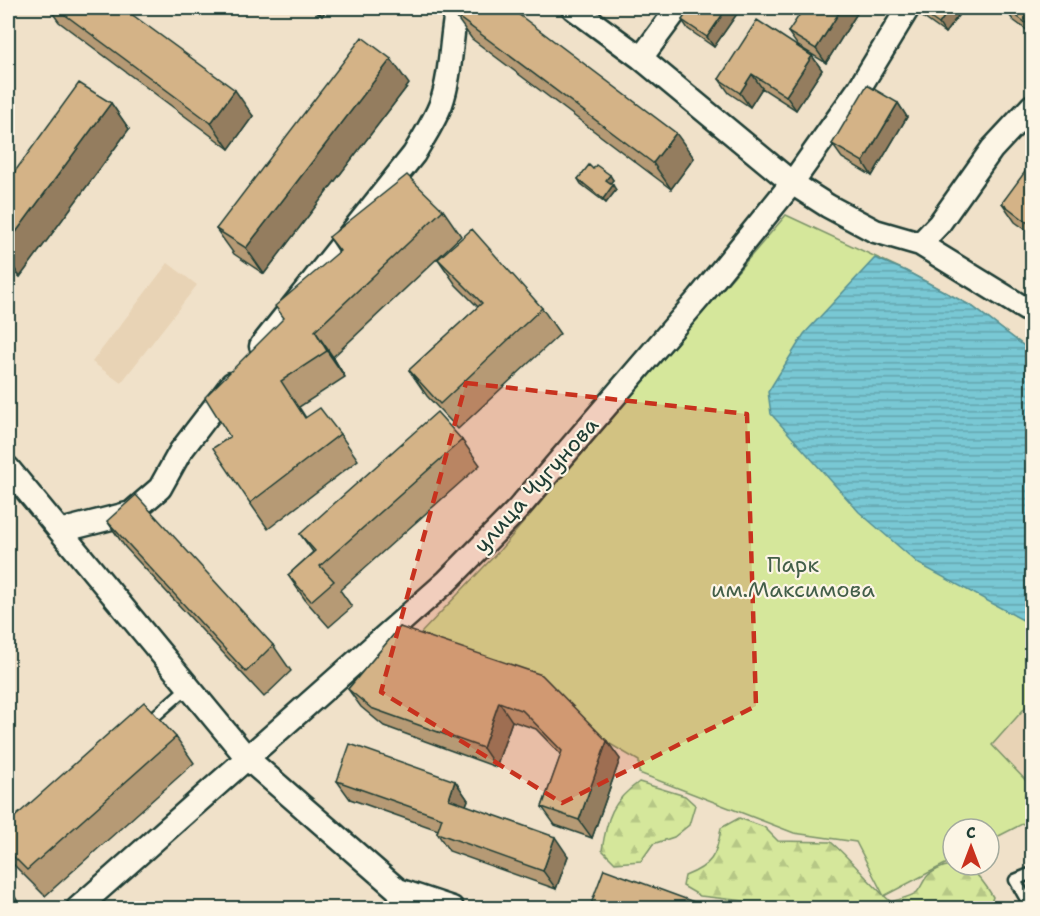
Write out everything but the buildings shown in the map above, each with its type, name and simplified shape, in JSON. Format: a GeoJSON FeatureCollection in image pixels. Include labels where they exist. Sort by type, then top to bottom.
{"type":"FeatureCollection","features":[{"type":"Feature","properties":{"kind":"street"},"geometry":{"type":"LineString","coordinates":[[60,531],[131,513],[160,488],[180,452],[414,154],[431,125],[446,83],[456,8]]}},
{"type":"Feature","properties":{"kind":"street"},"geometry":{"type":"LineString","coordinates":[[573,8],[641,58],[792,183],[828,206],[875,231],[920,244],[1032,313]]}},
{"type":"Feature","properties":{"kind":"street"},"geometry":{"type":"LineString","coordinates":[[641,58],[678,8]]}},
{"type":"Feature","properties":{"kind":"street","name":"улица Чугунова"},"geometry":{"type":"LineString","coordinates":[[78,909],[447,581],[518,510],[699,298],[792,183],[860,87],[908,8]]}},
{"type":"Feature","properties":{"kind":"street"},"geometry":{"type":"LineString","coordinates":[[920,244],[939,224],[992,149],[1032,106]]}},
{"type":"Feature","properties":{"kind":"street"},"geometry":{"type":"LineString","coordinates":[[8,468],[248,759],[401,899],[452,909]]}},
{"type":"Feature","properties":{"kind":"lane"},"geometry":{"type":"LineString","coordinates":[[137,733],[189,687]]}},
{"type":"Feature","properties":{"kind":"lane"},"geometry":{"type":"LineString","coordinates":[[1031,909],[1015,880],[1032,873]]}},
{"type":"Feature","properties":{"kind":"highlighted area"},"geometry":{"type":"Polygon","coordinates":[[[466,383],[747,414],[756,706],[562,803],[381,692],[466,383]]]}},
{"type":"Feature","properties":{"kind":"shaded area"},"geometry":{"type":"Polygon","coordinates":[[[168,263],[197,285],[121,383],[92,362],[168,263]]]}},
{"type":"Feature","properties":{"kind":"shaded area"},"geometry":{"type":"Polygon","coordinates":[[[1032,700],[1032,787],[991,745],[1032,700]]]}},
{"type":"Feature","properties":{"kind":"green space","name":"Парк им.Максимова"},"geometry":{"type":"Polygon","coordinates":[[[786,215],[906,271],[973,307],[1032,352],[1032,700],[992,745],[1032,787],[1032,819],[1001,835],[1001,817],[941,817],[941,866],[884,896],[856,842],[794,833],[639,773],[639,761],[421,633],[500,550],[786,215]]]}},
{"type":"Feature","properties":{"kind":"green space"},"geometry":{"type":"Polygon","coordinates":[[[639,782],[685,796],[695,805],[689,825],[674,837],[653,844],[641,861],[615,863],[602,850],[606,829],[617,803],[639,782]]]}},
{"type":"Feature","properties":{"kind":"green space"},"geometry":{"type":"Polygon","coordinates":[[[739,818],[764,827],[778,841],[831,842],[891,902],[914,894],[929,875],[941,868],[941,877],[979,877],[993,897],[989,908],[753,908],[744,901],[700,896],[683,886],[685,876],[701,868],[711,859],[715,853],[721,828],[739,818]]]}},
{"type":"Feature","properties":{"kind":"water"},"geometry":{"type":"Polygon","coordinates":[[[875,258],[906,271],[973,307],[1032,352],[1032,625],[919,564],[859,512],[771,414],[768,392],[804,334],[875,258]]]}}]}
